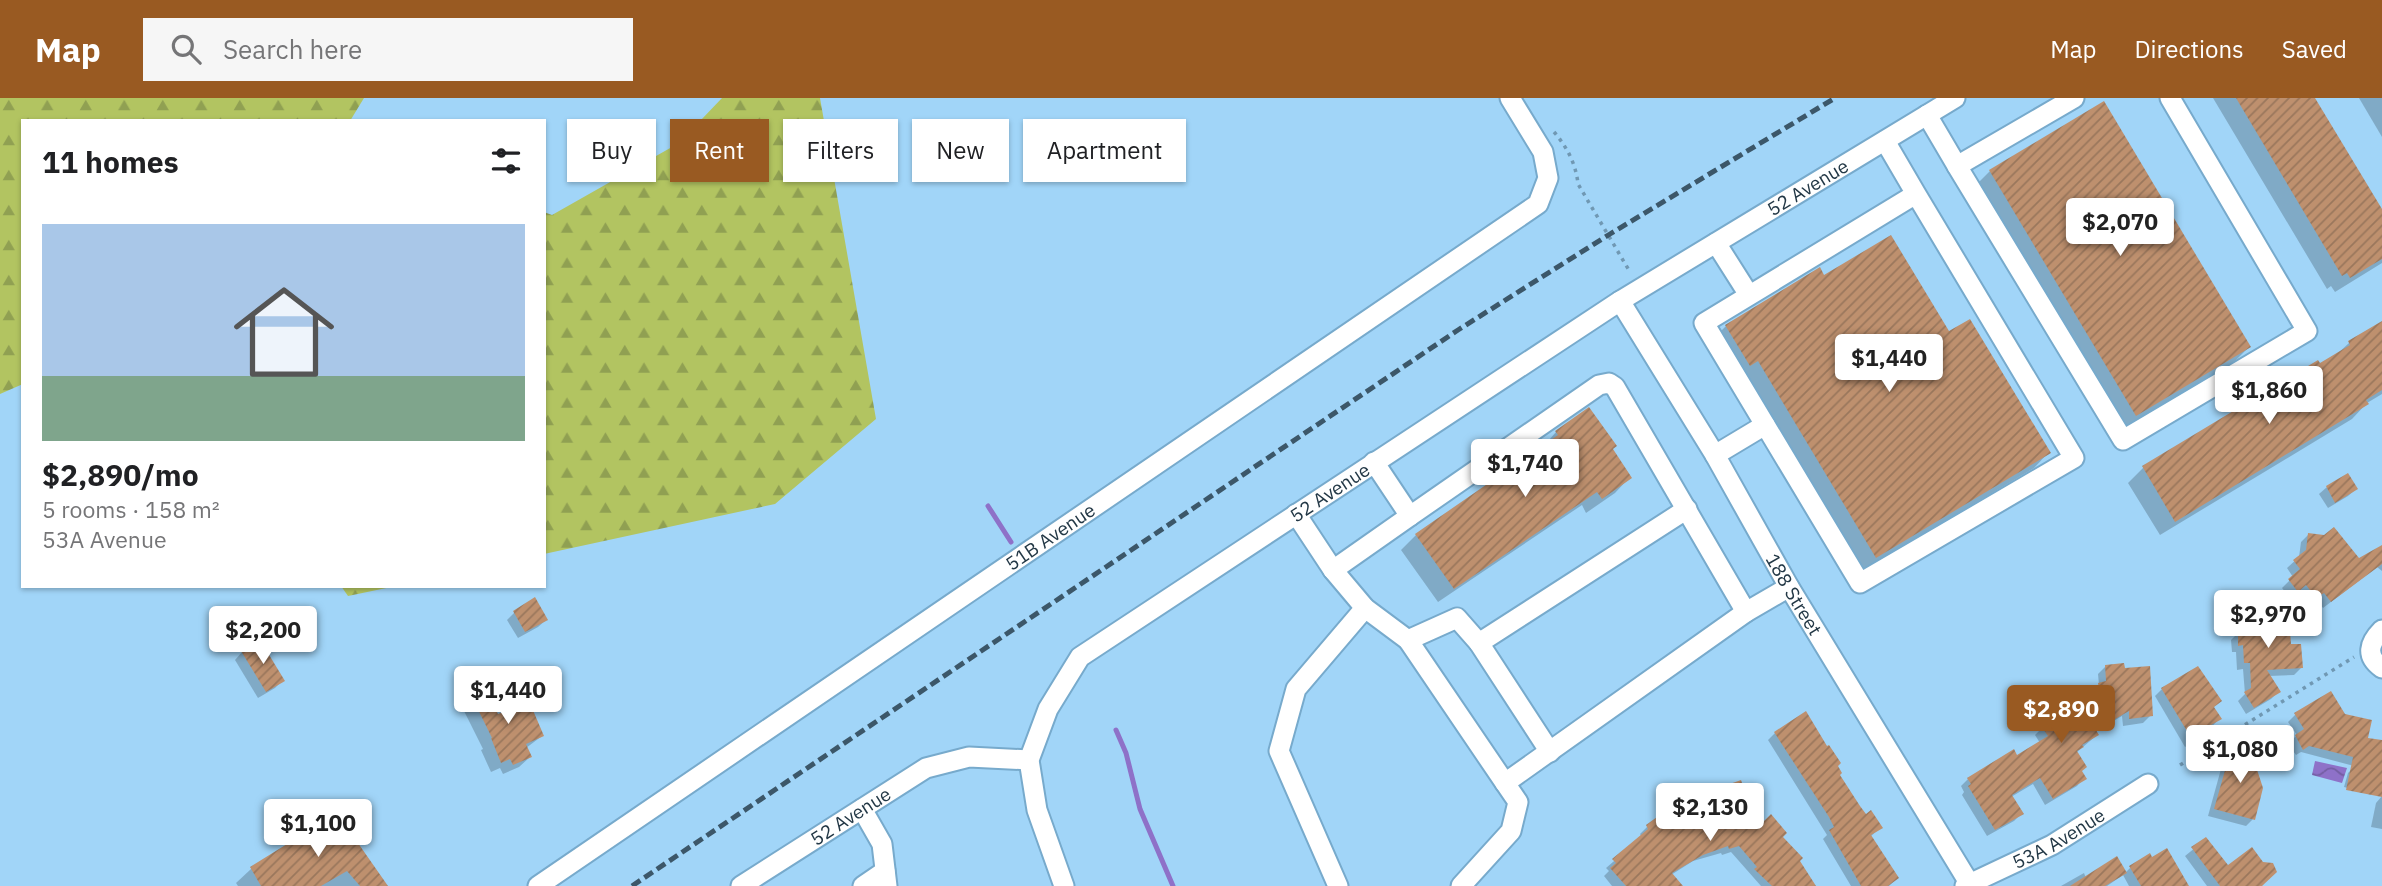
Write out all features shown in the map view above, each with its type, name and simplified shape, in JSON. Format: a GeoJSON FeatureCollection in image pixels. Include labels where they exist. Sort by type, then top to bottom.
{"type":"FeatureCollection","features":[{"type":"Feature","properties":{"kind":"street","name":"51B Avenue"},"geometry":{"type":"LineString","coordinates":[[538,886],[1538,204],[1548,178],[1543,152],[1510,98]]}},
{"type":"Feature","properties":{"kind":"street","name":"52 Avenue"},"geometry":{"type":"LineString","coordinates":[[741,886],[926,768],[969,757],[1029,760],[1048,709],[1080,657],[1620,301],[1955,98]]}},
{"type":"Feature","properties":{"kind":"street"},"geometry":{"type":"LineString","coordinates":[[1957,166],[2074,98]]}},
{"type":"Feature","properties":{"kind":"street"},"geometry":{"type":"LineString","coordinates":[[1927,115],[2123,440],[2306,331],[2169,98]]}},
{"type":"Feature","properties":{"kind":"street"},"geometry":{"type":"LineString","coordinates":[[1885,141],[2074,458],[1860,583],[1704,323],[1916,194]]}},
{"type":"Feature","properties":{"kind":"street"},"geometry":{"type":"LineString","coordinates":[[1716,243],[1749,295]]}},
{"type":"Feature","properties":{"kind":"street","name":"188 Street"},"geometry":{"type":"LineString","coordinates":[[1620,301],[1716,455],[1789,587],[1969,885]]}},
{"type":"Feature","properties":{"kind":"street"},"geometry":{"type":"LineString","coordinates":[[1334,569],[1599,384],[1609,383],[1615,387],[1746,612]]}},
{"type":"Feature","properties":{"kind":"street"},"geometry":{"type":"LineString","coordinates":[[1716,455],[1765,425]]}},
{"type":"Feature","properties":{"kind":"street"},"geometry":{"type":"LineString","coordinates":[[1374,462],[1410,516]]}},
{"type":"Feature","properties":{"kind":"street"},"geometry":{"type":"LineString","coordinates":[[1479,643],[1687,509]]}},
{"type":"Feature","properties":{"kind":"street"},"geometry":{"type":"LineString","coordinates":[[1296,514],[1365,608],[1408,640],[1518,802],[1511,831],[1461,886]]}},
{"type":"Feature","properties":{"kind":"street"},"geometry":{"type":"LineString","coordinates":[[1505,783],[1746,612],[1789,587]]}},
{"type":"Feature","properties":{"kind":"street"},"geometry":{"type":"LineString","coordinates":[[1338,886],[1279,751],[1296,690],[1365,608]]}},
{"type":"Feature","properties":{"kind":"street"},"geometry":{"type":"LineString","coordinates":[[1408,640],[1457,618],[1479,643],[1550,752]]}},
{"type":"Feature","properties":{"kind":"street"},"geometry":{"type":"LineString","coordinates":[[2382,630],[2372,640],[2371,647],[2372,659],[2382,668]]}},
{"type":"Feature","properties":{"kind":"street"},"geometry":{"type":"LineString","coordinates":[[1029,760],[1037,810],[1064,886]]}},
{"type":"Feature","properties":{"kind":"street","name":"53A Avenue"},"geometry":{"type":"LineString","coordinates":[[1969,885],[2052,845],[2148,784]]}},
{"type":"Feature","properties":{"kind":"street"},"geometry":{"type":"LineString","coordinates":[[862,809],[882,844],[886,879],[863,886]]}},
{"type":"Feature","properties":{"kind":"path"},"geometry":{"type":"LineString","coordinates":[[1548,124],[1570,155],[1577,171],[1578,184],[1630,272]]}},
{"type":"Feature","properties":{"kind":"path"},"geometry":{"type":"LineString","coordinates":[[2180,765],[2359,654]]}},
{"type":"Feature","properties":{"kind":"green space"},"geometry":{"type":"Polygon","coordinates":[[[0,98],[364,98],[351,119],[21,119],[21,385],[0,394],[0,98]]]}},
{"type":"Feature","properties":{"kind":"green space"},"geometry":{"type":"Polygon","coordinates":[[[722,98],[820,98],[824,119],[783,119],[783,182],[835,182],[876,419],[775,504],[546,554],[546,213],[552,215],[610,182],[656,182],[656,156],[670,148],[670,182],[769,182],[769,119],[702,119],[722,98]]]}},
{"type":"Feature","properties":{"kind":"green space"},"geometry":{"type":"Polygon","coordinates":[[[342,588],[386,588],[348,596],[342,588]]]}},
{"type":"Feature","properties":{"kind":"water"},"geometry":{"type":"Polygon","coordinates":[[[2315,761],[2347,768],[2342,783],[2312,775],[2315,761]]]}},
{"type":"Feature","properties":{"kind":"building"},"geometry":{"type":"Polygon","coordinates":[[[2236,98],[2315,98],[2382,209],[2382,259],[2350,278],[2347,273],[2342,276],[2236,98]]]}},
{"type":"Feature","properties":{"kind":"building"},"geometry":{"type":"Polygon","coordinates":[[[2104,101],[2251,347],[2136,416],[1989,170],[2104,101]]]}},
{"type":"Feature","properties":{"kind":"building"},"geometry":{"type":"Polygon","coordinates":[[[1891,235],[1949,331],[1970,319],[2051,453],[1876,558],[1758,361],[1750,366],[1725,325],[1820,267],[1824,275],[1891,235]]]}},
{"type":"Feature","properties":{"kind":"building"},"geometry":{"type":"Polygon","coordinates":[[[2382,321],[2382,390],[2366,400],[2369,404],[2175,522],[2142,466],[2318,360],[2320,363],[2350,345],[2348,341],[2382,321]]]}},
{"type":"Feature","properties":{"kind":"building"},"geometry":{"type":"Polygon","coordinates":[[[1589,407],[1617,446],[1613,449],[1632,478],[1602,499],[1597,492],[1454,589],[1415,534],[1558,435],[1555,431],[1589,407]]]}},
{"type":"Feature","properties":{"kind":"building"},"geometry":{"type":"Polygon","coordinates":[[[2348,473],[2358,489],[2335,503],[2326,486],[2348,473]]]}},
{"type":"Feature","properties":{"kind":"building"},"geometry":{"type":"Polygon","coordinates":[[[2334,527],[2359,558],[2382,545],[2382,564],[2331,602],[2324,593],[2316,598],[2306,585],[2298,592],[2288,579],[2300,569],[2293,560],[2306,550],[2308,533],[2324,535],[2334,527]]]}},
{"type":"Feature","properties":{"kind":"building"},"geometry":{"type":"Polygon","coordinates":[[[535,597],[548,620],[525,632],[513,611],[535,597]]]}},
{"type":"Feature","properties":{"kind":"building"},"geometry":{"type":"Polygon","coordinates":[[[2288,605],[2291,644],[2301,644],[2303,668],[2267,670],[2281,692],[2254,708],[2244,692],[2251,688],[2250,663],[2244,663],[2243,645],[2238,646],[2238,631],[2242,631],[2241,621],[2249,621],[2248,607],[2288,605]]]}},
{"type":"Feature","properties":{"kind":"building"},"geometry":{"type":"Polygon","coordinates":[[[260,640],[285,681],[266,692],[241,651],[260,640]]]}},
{"type":"Feature","properties":{"kind":"building"},"geometry":{"type":"Polygon","coordinates":[[[2124,663],[2125,668],[2150,666],[2153,716],[2129,719],[2129,711],[2096,730],[2099,735],[2077,751],[2087,767],[2082,771],[2087,779],[2053,799],[2040,778],[2012,795],[2024,814],[1995,830],[1968,786],[1971,784],[1967,778],[2014,749],[2017,755],[2048,736],[2041,726],[2052,720],[2049,715],[2063,706],[2068,715],[2100,695],[2098,683],[2106,681],[2105,665],[2124,663]]]}},
{"type":"Feature","properties":{"kind":"building"},"geometry":{"type":"Polygon","coordinates":[[[2198,666],[2222,701],[2214,707],[2222,719],[2193,741],[2161,688],[2198,666]]]}},
{"type":"Feature","properties":{"kind":"building"},"geometry":{"type":"Polygon","coordinates":[[[481,680],[498,714],[529,701],[544,736],[526,744],[532,757],[513,765],[510,759],[501,763],[467,687],[481,680]]]}},
{"type":"Feature","properties":{"kind":"building"},"geometry":{"type":"Polygon","coordinates":[[[2331,691],[2345,714],[2372,720],[2368,738],[2382,740],[2382,797],[2346,790],[2353,757],[2309,746],[2303,750],[2295,735],[2304,729],[2294,713],[2331,691]]]}},
{"type":"Feature","properties":{"kind":"building"},"geometry":{"type":"Polygon","coordinates":[[[1806,711],[1827,746],[1829,745],[1841,763],[1838,766],[1842,773],[1840,775],[1860,806],[1866,814],[1871,810],[1883,828],[1871,835],[1899,878],[1888,886],[1861,886],[1829,830],[1834,827],[1829,817],[1774,732],[1806,711]]]}},
{"type":"Feature","properties":{"kind":"building"},"geometry":{"type":"Polygon","coordinates":[[[2249,745],[2263,788],[2255,820],[2214,809],[2228,760],[2225,752],[2249,745]]]}},
{"type":"Feature","properties":{"kind":"building"},"geometry":{"type":"Polygon","coordinates":[[[1741,780],[1757,828],[1771,814],[1787,833],[1783,837],[1803,858],[1800,861],[1816,886],[1772,886],[1754,869],[1757,867],[1739,846],[1729,849],[1728,846],[1703,855],[1672,873],[1683,886],[1626,886],[1610,868],[1616,863],[1612,859],[1648,829],[1646,825],[1668,809],[1683,799],[1688,809],[1716,799],[1713,790],[1741,780]]]}},
{"type":"Feature","properties":{"kind":"building"},"geometry":{"type":"Polygon","coordinates":[[[337,813],[388,886],[360,886],[347,871],[321,886],[261,886],[250,867],[337,813]]]}},
{"type":"Feature","properties":{"kind":"building"},"geometry":{"type":"Polygon","coordinates":[[[2206,837],[2228,865],[2252,847],[2263,862],[2273,863],[2277,872],[2262,886],[2220,886],[2191,847],[2206,837]]]}},
{"type":"Feature","properties":{"kind":"building"},"geometry":{"type":"Polygon","coordinates":[[[2167,848],[2189,886],[2141,886],[2129,866],[2150,853],[2152,857],[2167,848]]]}},
{"type":"Feature","properties":{"kind":"building"},"geometry":{"type":"Polygon","coordinates":[[[2117,856],[2127,873],[2105,886],[2070,886],[2117,856]]]}},
{"type":"Feature","properties":{"kind":"waterway"},"geometry":{"type":"LineString","coordinates":[[988,506],[1011,542]]}},
{"type":"Feature","properties":{"kind":"waterway"},"geometry":{"type":"LineString","coordinates":[[1116,730],[1126,753],[1140,809],[1173,886]]}},
{"type":"Feature","properties":{"kind":"railway"},"geometry":{"type":"LineString","coordinates":[[632,886],[1458,330],[1835,98]]}}]}
